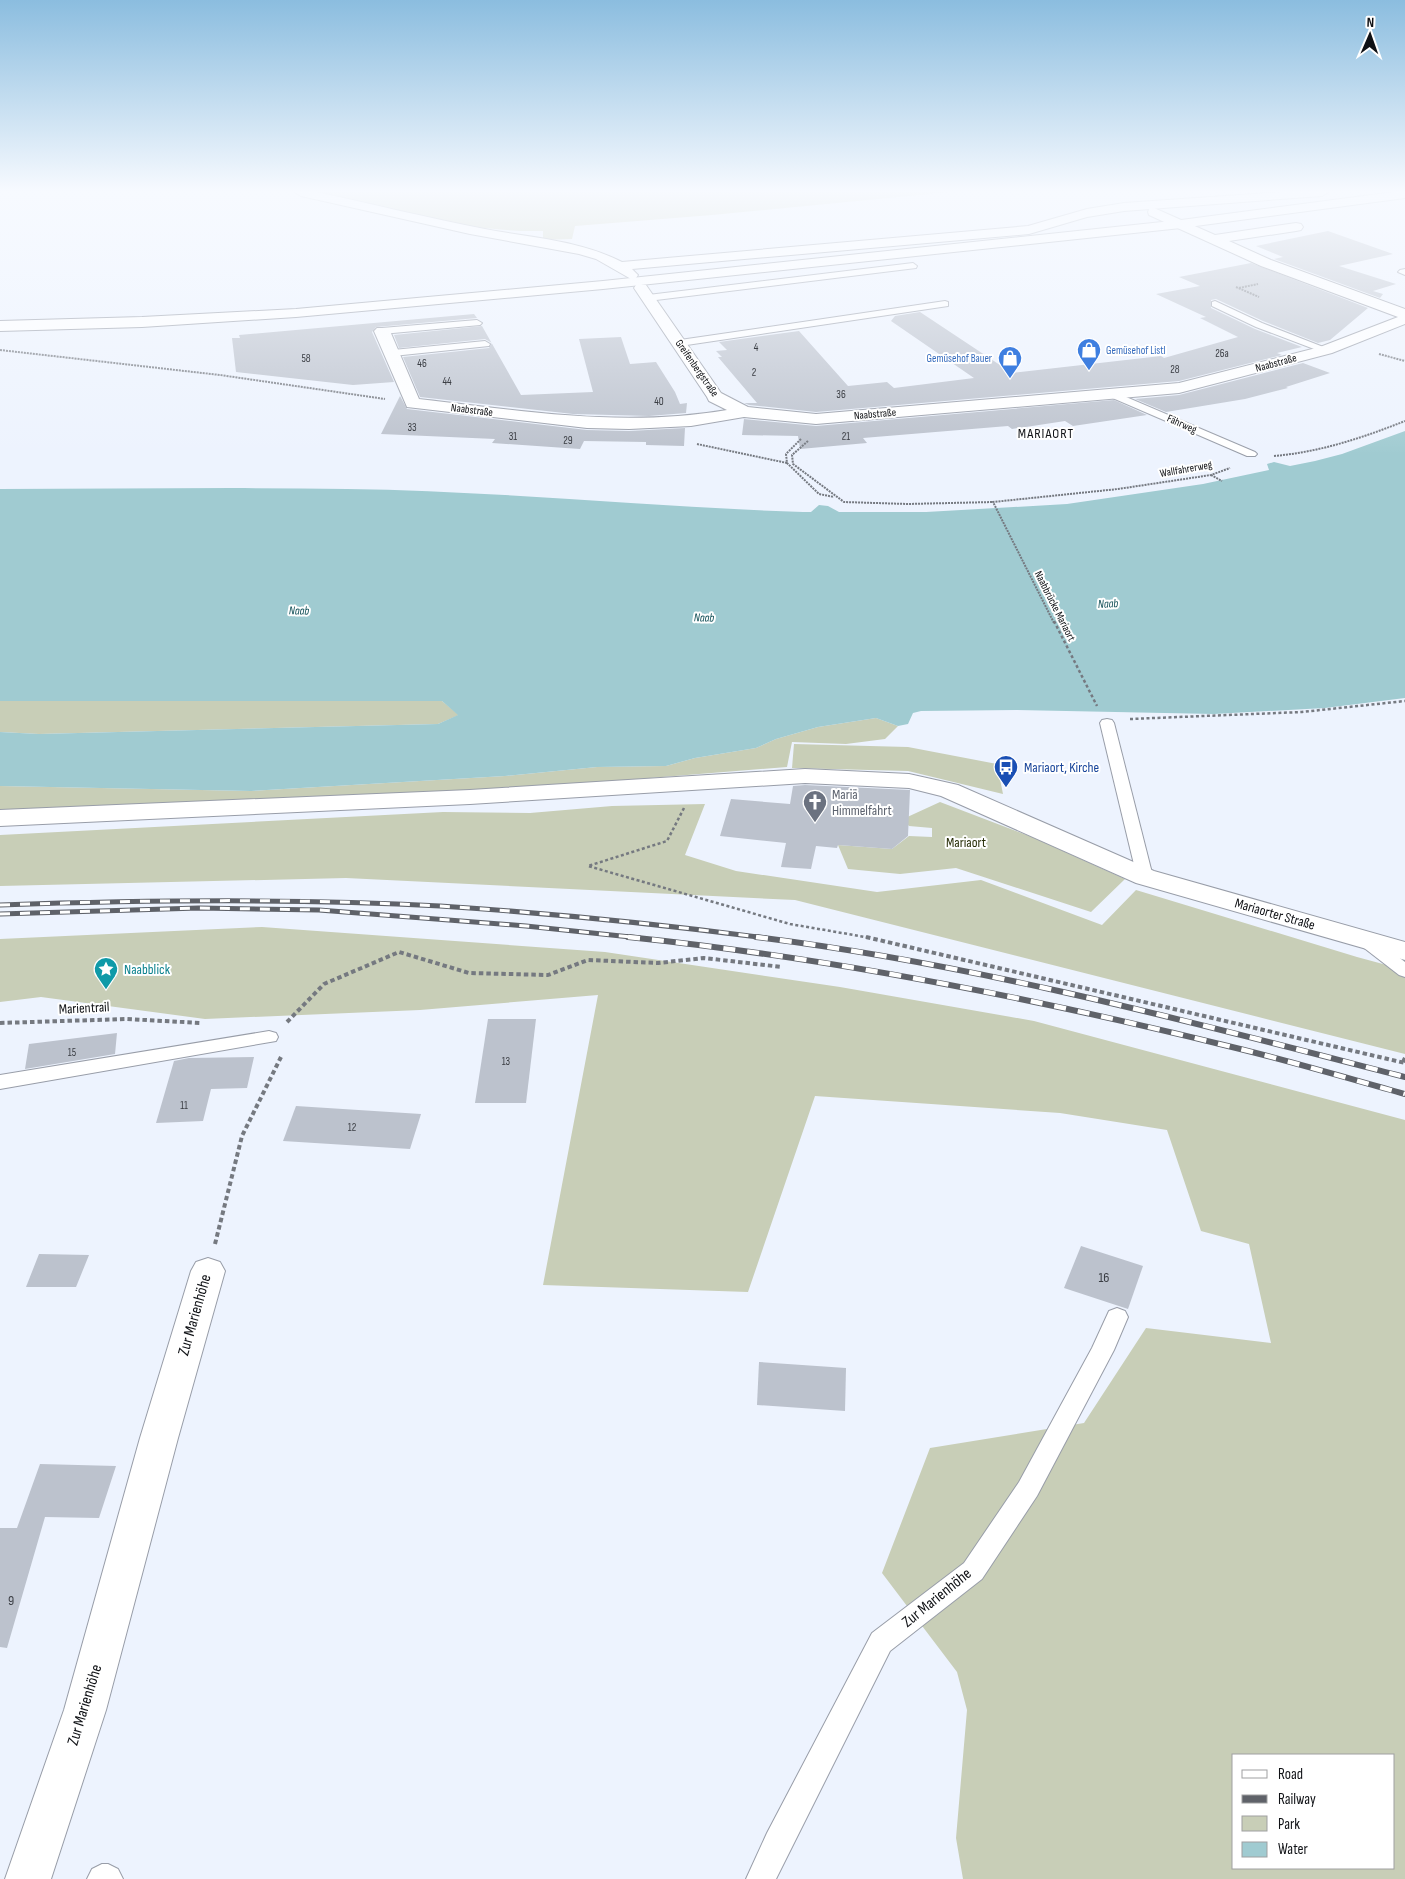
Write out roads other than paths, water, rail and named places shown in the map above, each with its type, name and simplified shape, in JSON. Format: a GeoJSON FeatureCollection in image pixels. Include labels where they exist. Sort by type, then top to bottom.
{"type":"FeatureCollection","features":[{"type":"Feature","properties":{"kind":"street"},"geometry":{"type":"LineString","coordinates":[[0,326],[142,322],[296,313],[654,280]]}},
{"type":"Feature","properties":{"kind":"street"},"geometry":{"type":"LineString","coordinates":[[1311,280],[1405,314]]}},
{"type":"Feature","properties":{"kind":"street","name":"Greifenbergstraße"},"geometry":{"type":"LineString","coordinates":[[644,293],[680,343],[715,397],[744,412]]}},
{"type":"Feature","properties":{"kind":"street","name":"Naabstraße"},"geometry":{"type":"LineString","coordinates":[[393,353],[413,403],[587,422],[629,424],[691,421],[744,412],[816,419],[1179,388],[1326,350],[1405,319]]}},
{"type":"Feature","properties":{"kind":"street"},"geometry":{"type":"LineString","coordinates":[[382,331],[393,353]]}},
{"type":"Feature","properties":{"kind":"street","name":"Mariaorter Straße"},"geometry":{"type":"LineString","coordinates":[[0,818],[421,800],[703,784],[805,776],[909,781],[949,790],[1145,877],[1405,951]]}},
{"type":"Feature","properties":{"kind":"street","name":"Zur Marienhöhe"},"geometry":{"type":"LineString","coordinates":[[28,1879],[85,1710],[156,1447],[208,1271]]}},
{"type":"Feature","properties":{"kind":"lane"},"geometry":{"type":"LineString","coordinates":[[644,293],[790,280]]}},
{"type":"Feature","properties":{"kind":"lane"},"geometry":{"type":"LineString","coordinates":[[680,343],[945,304]]}},
{"type":"Feature","properties":{"kind":"lane"},"geometry":{"type":"LineString","coordinates":[[1215,304],[1260,325],[1326,350]]}},
{"type":"Feature","properties":{"kind":"lane"},"geometry":{"type":"LineString","coordinates":[[382,331],[477,323]]}},
{"type":"Feature","properties":{"kind":"lane"},"geometry":{"type":"LineString","coordinates":[[393,353],[485,344]]}},
{"type":"Feature","properties":{"kind":"lane","name":"Fährweg"},"geometry":{"type":"LineString","coordinates":[[1112,394],[1251,454]]}},
{"type":"Feature","properties":{"kind":"lane"},"geometry":{"type":"LineString","coordinates":[[1104,717],[1145,877]]}},
{"type":"Feature","properties":{"kind":"lane"},"geometry":{"type":"LineString","coordinates":[[1365,940],[1405,971]]}},
{"type":"Feature","properties":{"kind":"lane"},"geometry":{"type":"LineString","coordinates":[[0,1082],[268,1037]]}},
{"type":"Feature","properties":{"kind":"lane","name":"Zur Marienhöhe"},"geometry":{"type":"LineString","coordinates":[[761,1879],[777,1843],[881,1642],[973,1571],[1028,1489],[1103,1350],[1117,1317]]}},
{"type":"Feature","properties":{"kind":"lane"},"geometry":{"type":"LineString","coordinates":[[102,1879],[108,1879]]}},
{"type":"Feature","properties":{"kind":"water","name":"Naab"},"geometry":{"type":"Polygon","coordinates":[[[1405,431],[1405,698],[1325,708],[1214,714],[1017,710],[921,711],[913,713],[908,724],[898,726],[876,718],[818,727],[776,739],[756,748],[695,758],[666,766],[597,767],[505,776],[251,791],[0,786],[0,732],[39,734],[438,724],[458,715],[442,701],[0,701],[0,489],[261,488],[404,490],[746,510],[811,512],[819,505],[828,506],[839,512],[926,512],[1067,504],[1203,484],[1269,470],[1267,464],[1274,462],[1290,466],[1342,454],[1405,431]]]}},
{"type":"Feature","properties":{"kind":"railway"},"geometry":{"type":"LineString","coordinates":[[0,905],[220,901],[385,903],[563,916],[766,938]]}},
{"type":"Feature","properties":{"kind":"railway"},"geometry":{"type":"LineString","coordinates":[[0,914],[199,908],[319,910],[526,926],[640,938]]}},
{"type":"Feature","properties":{"kind":"railway"},"geometry":{"type":"LineString","coordinates":[[628,937],[780,956],[1007,996],[1232,1047],[1405,1094]]}},
{"type":"Feature","properties":{"kind":"railway"},"geometry":{"type":"LineString","coordinates":[[756,937],[920,963],[1083,996],[1405,1077]]}},
{"type":"Feature","properties":{"kind":"place","name":"Gemüsehof Listl"},"geometry":{"type":"Point","coordinates":[1089,371]}},
{"type":"Feature","properties":{"kind":"place","name":"Gemüsehof Bauer"},"geometry":{"type":"Point","coordinates":[1010,379]}},
{"type":"Feature","properties":{"kind":"place","name":"Mariaort, Kirche"},"geometry":{"type":"Point","coordinates":[1006,788]}},
{"type":"Feature","properties":{"kind":"place","name":"Mariä Himmelfahrt"},"geometry":{"type":"Point","coordinates":[815,823]}},
{"type":"Feature","properties":{"kind":"place","name":"Naabblick"},"geometry":{"type":"Point","coordinates":[106,990]}},
{"type":"Feature","properties":{"kind":"district","name":"MARIAORT"},"geometry":{"type":"Point","coordinates":[1046,433]}},
{"type":"Feature","properties":{"kind":"park label","name":"Mariaort"},"geometry":{"type":"Point","coordinates":[966,842]}}]}
